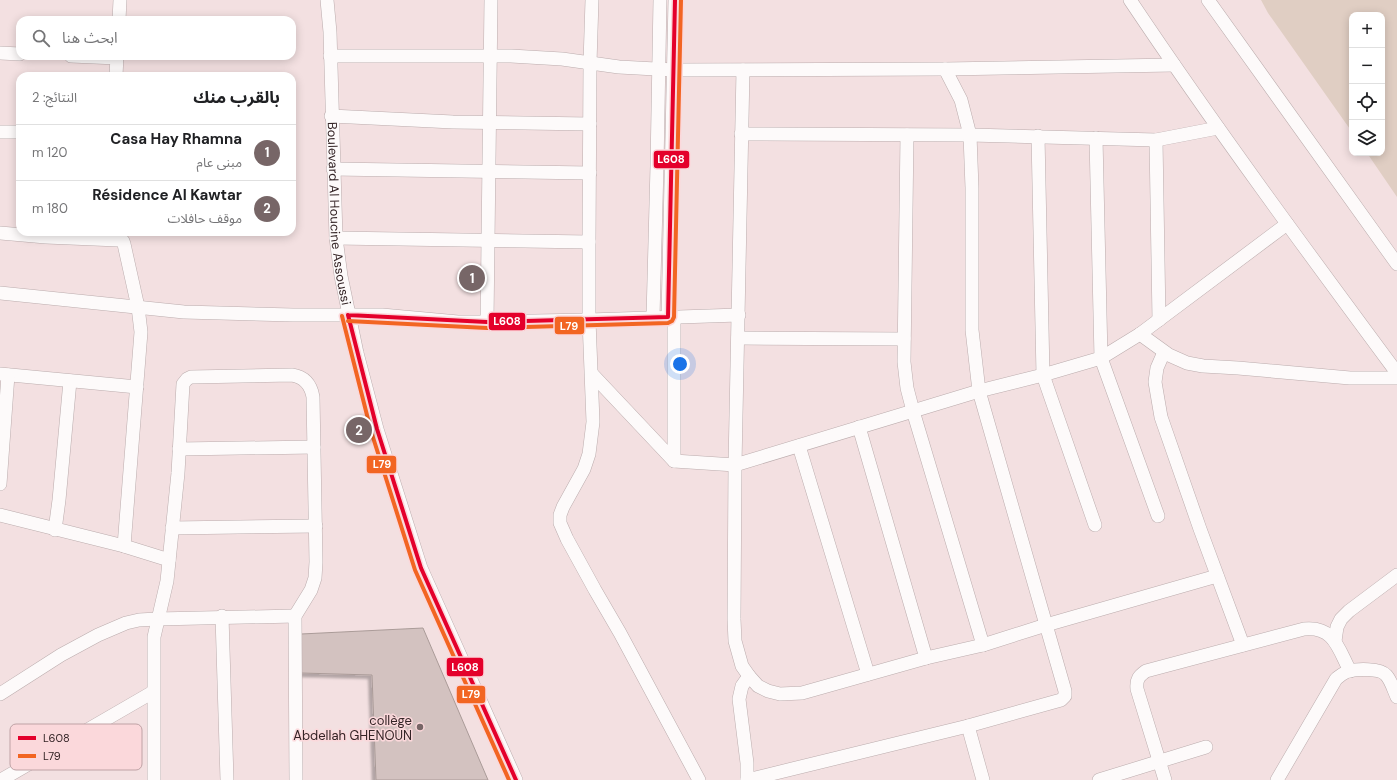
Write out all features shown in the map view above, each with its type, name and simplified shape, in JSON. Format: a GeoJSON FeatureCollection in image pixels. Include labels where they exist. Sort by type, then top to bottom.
{"type":"FeatureCollection","features":[{"type":"Feature","properties":{"kind":"street"},"geometry":{"type":"LineString","coordinates":[[119,16],[120,0]]}},
{"type":"Feature","properties":{"kind":"street","name":"Boulevard Al Houcine Assoussi"},"geometry":{"type":"LineString","coordinates":[[327,0],[336,238],[340,276],[348,315],[377,430],[421,568],[516,780]]}},
{"type":"Feature","properties":{"kind":"street"},"geometry":{"type":"LineString","coordinates":[[487,322],[491,0]]}},
{"type":"Feature","properties":{"kind":"street"},"geometry":{"type":"LineString","coordinates":[[592,0],[590,63],[589,320],[593,422],[589,454],[584,469],[561,511],[560,522],[567,539],[620,633],[699,780]]}},
{"type":"Feature","properties":{"kind":"street"},"geometry":{"type":"LineString","coordinates":[[653,317],[660,0]]}},
{"type":"Feature","properties":{"kind":"street"},"geometry":{"type":"LineString","coordinates":[[674,461],[671,317],[675,0]]}},
{"type":"Feature","properties":{"kind":"street"},"geometry":{"type":"LineString","coordinates":[[1130,0],[1218,128],[1397,373]]}},
{"type":"Feature","properties":{"kind":"street"},"geometry":{"type":"LineString","coordinates":[[1208,0],[1397,264]]}},
{"type":"Feature","properties":{"kind":"street"},"geometry":{"type":"LineString","coordinates":[[0,53],[16,54]]}},
{"type":"Feature","properties":{"kind":"street"},"geometry":{"type":"LineString","coordinates":[[330,56],[490,56],[548,58],[619,67],[659,70],[945,69],[1174,65]]}},
{"type":"Feature","properties":{"kind":"street"},"geometry":{"type":"LineString","coordinates":[[116,72],[117,60]]}},
{"type":"Feature","properties":{"kind":"street"},"geometry":{"type":"LineString","coordinates":[[749,676],[742,686],[739,698],[747,763],[747,780],[968,726],[1061,700],[1064,696],[1065,691],[1035,583],[979,391],[972,330],[972,188],[970,135],[961,100],[945,69]]}},
{"type":"Feature","properties":{"kind":"street"},"geometry":{"type":"LineString","coordinates":[[743,70],[735,465],[735,641],[742,666],[758,686],[768,691],[790,694],[802,693],[926,658],[983,645],[1046,625],[1217,576]]}},
{"type":"Feature","properties":{"kind":"street"},"geometry":{"type":"LineString","coordinates":[[332,116],[489,123],[590,124]]}},
{"type":"Feature","properties":{"kind":"street"},"geometry":{"type":"LineString","coordinates":[[741,134],[970,135],[1156,140],[1218,128]]}},
{"type":"Feature","properties":{"kind":"street"},"geometry":{"type":"LineString","coordinates":[[0,132],[16,132]]}},
{"type":"Feature","properties":{"kind":"street"},"geometry":{"type":"LineString","coordinates":[[907,135],[904,338],[905,378],[913,411],[983,645]]}},
{"type":"Feature","properties":{"kind":"street"},"geometry":{"type":"LineString","coordinates":[[1038,136],[1044,375],[1095,525]]}},
{"type":"Feature","properties":{"kind":"street"},"geometry":{"type":"LineString","coordinates":[[1096,138],[1101,358],[1158,516]]}},
{"type":"Feature","properties":{"kind":"street"},"geometry":{"type":"LineString","coordinates":[[1156,140],[1159,320]]}},
{"type":"Feature","properties":{"kind":"street"},"geometry":{"type":"LineString","coordinates":[[333,169],[590,173]]}},
{"type":"Feature","properties":{"kind":"street"},"geometry":{"type":"LineString","coordinates":[[592,374],[674,461],[735,465],[979,391],[1044,375],[1101,358],[1140,334],[1287,224]]}},
{"type":"Feature","properties":{"kind":"street"},"geometry":{"type":"LineString","coordinates":[[0,233],[16,234]]}},
{"type":"Feature","properties":{"kind":"street"},"geometry":{"type":"LineString","coordinates":[[34,236],[118,240],[123,237],[138,307],[140,332],[124,546]]}},
{"type":"Feature","properties":{"kind":"street"},"geometry":{"type":"LineString","coordinates":[[336,238],[589,242]]}},
{"type":"Feature","properties":{"kind":"street"},"geometry":{"type":"LineString","coordinates":[[0,293],[184,312],[293,316],[382,315],[450,321],[487,322],[589,320],[739,315]]}},
{"type":"Feature","properties":{"kind":"street"},"geometry":{"type":"LineString","coordinates":[[1140,334],[1164,352],[1187,363],[1203,366],[1350,378],[1397,378]]}},
{"type":"Feature","properties":{"kind":"street"},"geometry":{"type":"LineString","coordinates":[[738,338],[904,338]]}},
{"type":"Feature","properties":{"kind":"street"},"geometry":{"type":"LineString","coordinates":[[1164,352],[1157,368],[1155,382],[1161,417],[1170,446],[1243,645]]}},
{"type":"Feature","properties":{"kind":"street"},"geometry":{"type":"LineString","coordinates":[[0,484],[4,374],[137,387]]}},
{"type":"Feature","properties":{"kind":"street"},"geometry":{"type":"LineString","coordinates":[[152,779],[153,641],[157,619],[165,592],[169,560],[183,384],[187,378],[195,377],[265,375],[296,376],[303,378],[309,384],[314,404],[316,562],[315,578],[311,590],[295,616],[296,780]]}},
{"type":"Feature","properties":{"kind":"street"},"geometry":{"type":"LineString","coordinates":[[55,530],[70,381]]}},
{"type":"Feature","properties":{"kind":"street"},"geometry":{"type":"LineString","coordinates":[[859,427],[926,658]]}},
{"type":"Feature","properties":{"kind":"street"},"geometry":{"type":"LineString","coordinates":[[799,446],[868,674]]}},
{"type":"Feature","properties":{"kind":"street"},"geometry":{"type":"LineString","coordinates":[[179,449],[314,447]]}},
{"type":"Feature","properties":{"kind":"street"},"geometry":{"type":"LineString","coordinates":[[0,515],[55,530],[124,546],[169,560]]}},
{"type":"Feature","properties":{"kind":"street"},"geometry":{"type":"LineString","coordinates":[[172,528],[316,526]]}},
{"type":"Feature","properties":{"kind":"street"},"geometry":{"type":"LineString","coordinates":[[1335,641],[1337,627],[1341,619],[1397,575]]}},
{"type":"Feature","properties":{"kind":"street"},"geometry":{"type":"LineString","coordinates":[[0,694],[61,655],[98,635],[126,623],[139,620],[222,616],[295,616]]}},
{"type":"Feature","properties":{"kind":"street"},"geometry":{"type":"LineString","coordinates":[[222,616],[227,780]]}},
{"type":"Feature","properties":{"kind":"street"},"geometry":{"type":"LineString","coordinates":[[1166,780],[1136,688],[1136,681],[1139,676],[1146,671],[1312,628],[1321,630],[1335,641],[1350,670]]}},
{"type":"Feature","properties":{"kind":"street"},"geometry":{"type":"LineString","coordinates":[[1277,780],[1336,679],[1343,673],[1350,670],[1380,671],[1386,675],[1397,697]]}},
{"type":"Feature","properties":{"kind":"street"},"geometry":{"type":"LineString","coordinates":[[97,724],[153,692]]}},
{"type":"Feature","properties":{"kind":"street"},"geometry":{"type":"LineString","coordinates":[[968,726],[983,780]]}},
{"type":"Feature","properties":{"kind":"street"},"geometry":{"type":"LineString","coordinates":[[1099,780],[1206,747]]}},
{"type":"Feature","properties":{"kind":"street"},"geometry":{"type":"LineString","coordinates":[[0,780],[17,770]]}},
{"type":"Feature","properties":{"kind":"shaded area"},"geometry":{"type":"Polygon","coordinates":[[[1261,0],[1397,0],[1397,197],[1369,156],[1385,156],[1385,12],[1349,12],[1349,128],[1268,13],[1261,0]]]}},
{"type":"Feature","properties":{"kind":"building","name":"collège Abdellah GHENOUN"},"geometry":{"type":"Polygon","coordinates":[[[423,628],[488,780],[376,780],[372,675],[301,673],[301,634],[423,628]]]}},
{"type":"Feature","properties":{"kind":"transit line","name":"L608"},"geometry":{"type":"LineString","coordinates":[[348,315],[487,322],[668,317],[675,0]]}},
{"type":"Feature","properties":{"kind":"transit line","name":"L79"},"geometry":{"type":"LineString","coordinates":[[348,321],[487,328],[668,323],[672,321],[674,317],[681,0]]}},
{"type":"Feature","properties":{"kind":"transit line","name":"L608"},"geometry":{"type":"LineString","coordinates":[[348,315],[377,429],[421,568],[516,780]]}},
{"type":"Feature","properties":{"kind":"transit line","name":"L79"},"geometry":{"type":"LineString","coordinates":[[342,316],[371,431],[415,570],[509,780]]}},
{"type":"Feature","properties":{"kind":"place","name":"Casa Hay Rhamna"},"geometry":{"type":"Point","coordinates":[472,278]}},
{"type":"Feature","properties":{"kind":"place","name":"Résidence Al Kawtar"},"geometry":{"type":"Point","coordinates":[359,430]}},
{"type":"Feature","properties":{"kind":"place","name":"collège Abdellah GHENOUN"},"geometry":{"type":"Point","coordinates":[420,727]}}]}
